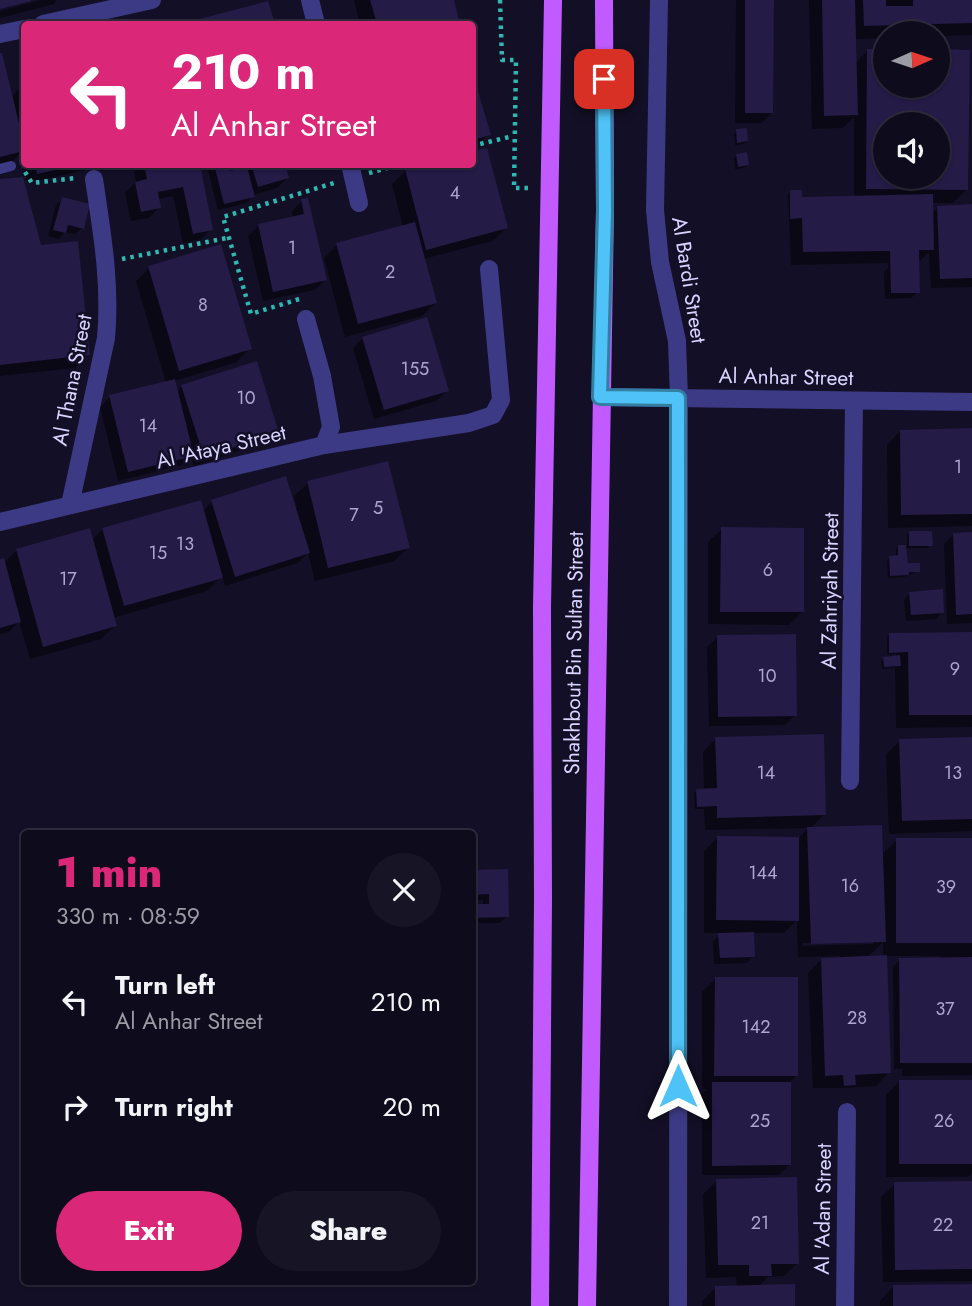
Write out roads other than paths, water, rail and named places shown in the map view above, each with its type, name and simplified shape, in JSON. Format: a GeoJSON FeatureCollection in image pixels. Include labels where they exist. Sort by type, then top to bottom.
{"type":"FeatureCollection","features":[{"type":"Feature","properties":{"kind":"main road","name":"Shakhbout Bin Sultan Street"},"geometry":{"type":"LineString","coordinates":[[540,1306],[542,607],[553,0]]}},
{"type":"Feature","properties":{"kind":"main road","name":"Shakhbout Bin Sultan Street"},"geometry":{"type":"LineString","coordinates":[[587,1306],[605,211],[604,0]]}},
{"type":"Feature","properties":{"kind":"street"},"geometry":{"type":"LineString","coordinates":[[57,21],[152,0]]}},
{"type":"Feature","properties":{"kind":"street"},"geometry":{"type":"LineString","coordinates":[[310,0],[315,21]]}},
{"type":"Feature","properties":{"kind":"street","name":"Al Bardi Street"},"geometry":{"type":"LineString","coordinates":[[659,0],[655,210],[660,262],[677,341],[678,398],[678,1306]]}},
{"type":"Feature","properties":{"kind":"street"},"geometry":{"type":"LineString","coordinates":[[0,34],[21,30]]}},
{"type":"Feature","properties":{"kind":"street"},"geometry":{"type":"LineString","coordinates":[[352,171],[359,203]]}},
{"type":"Feature","properties":{"kind":"street","name":"Al Thana Street"},"geometry":{"type":"LineString","coordinates":[[70,506],[106,338],[109,295],[107,262],[94,179]]}},
{"type":"Feature","properties":{"kind":"street","name":"Al 'Ataya Street"},"geometry":{"type":"LineString","coordinates":[[0,522],[324,445],[469,423],[493,415],[501,400],[489,269]]}},
{"type":"Feature","properties":{"kind":"street"},"geometry":{"type":"LineString","coordinates":[[306,319],[328,404],[331,427],[324,445]]}},
{"type":"Feature","properties":{"kind":"street","name":"Al Anhar Street"},"geometry":{"type":"LineString","coordinates":[[600,397],[972,402]]}},
{"type":"Feature","properties":{"kind":"street","name":"Al Zahriyah Street"},"geometry":{"type":"LineString","coordinates":[[850,781],[855,401]]}},
{"type":"Feature","properties":{"kind":"street","name":"Al 'Adan Street"},"geometry":{"type":"LineString","coordinates":[[845,1306],[847,1112]]}},
{"type":"Feature","properties":{"kind":"lane"},"geometry":{"type":"LineString","coordinates":[[0,169],[11,166]]}}]}
